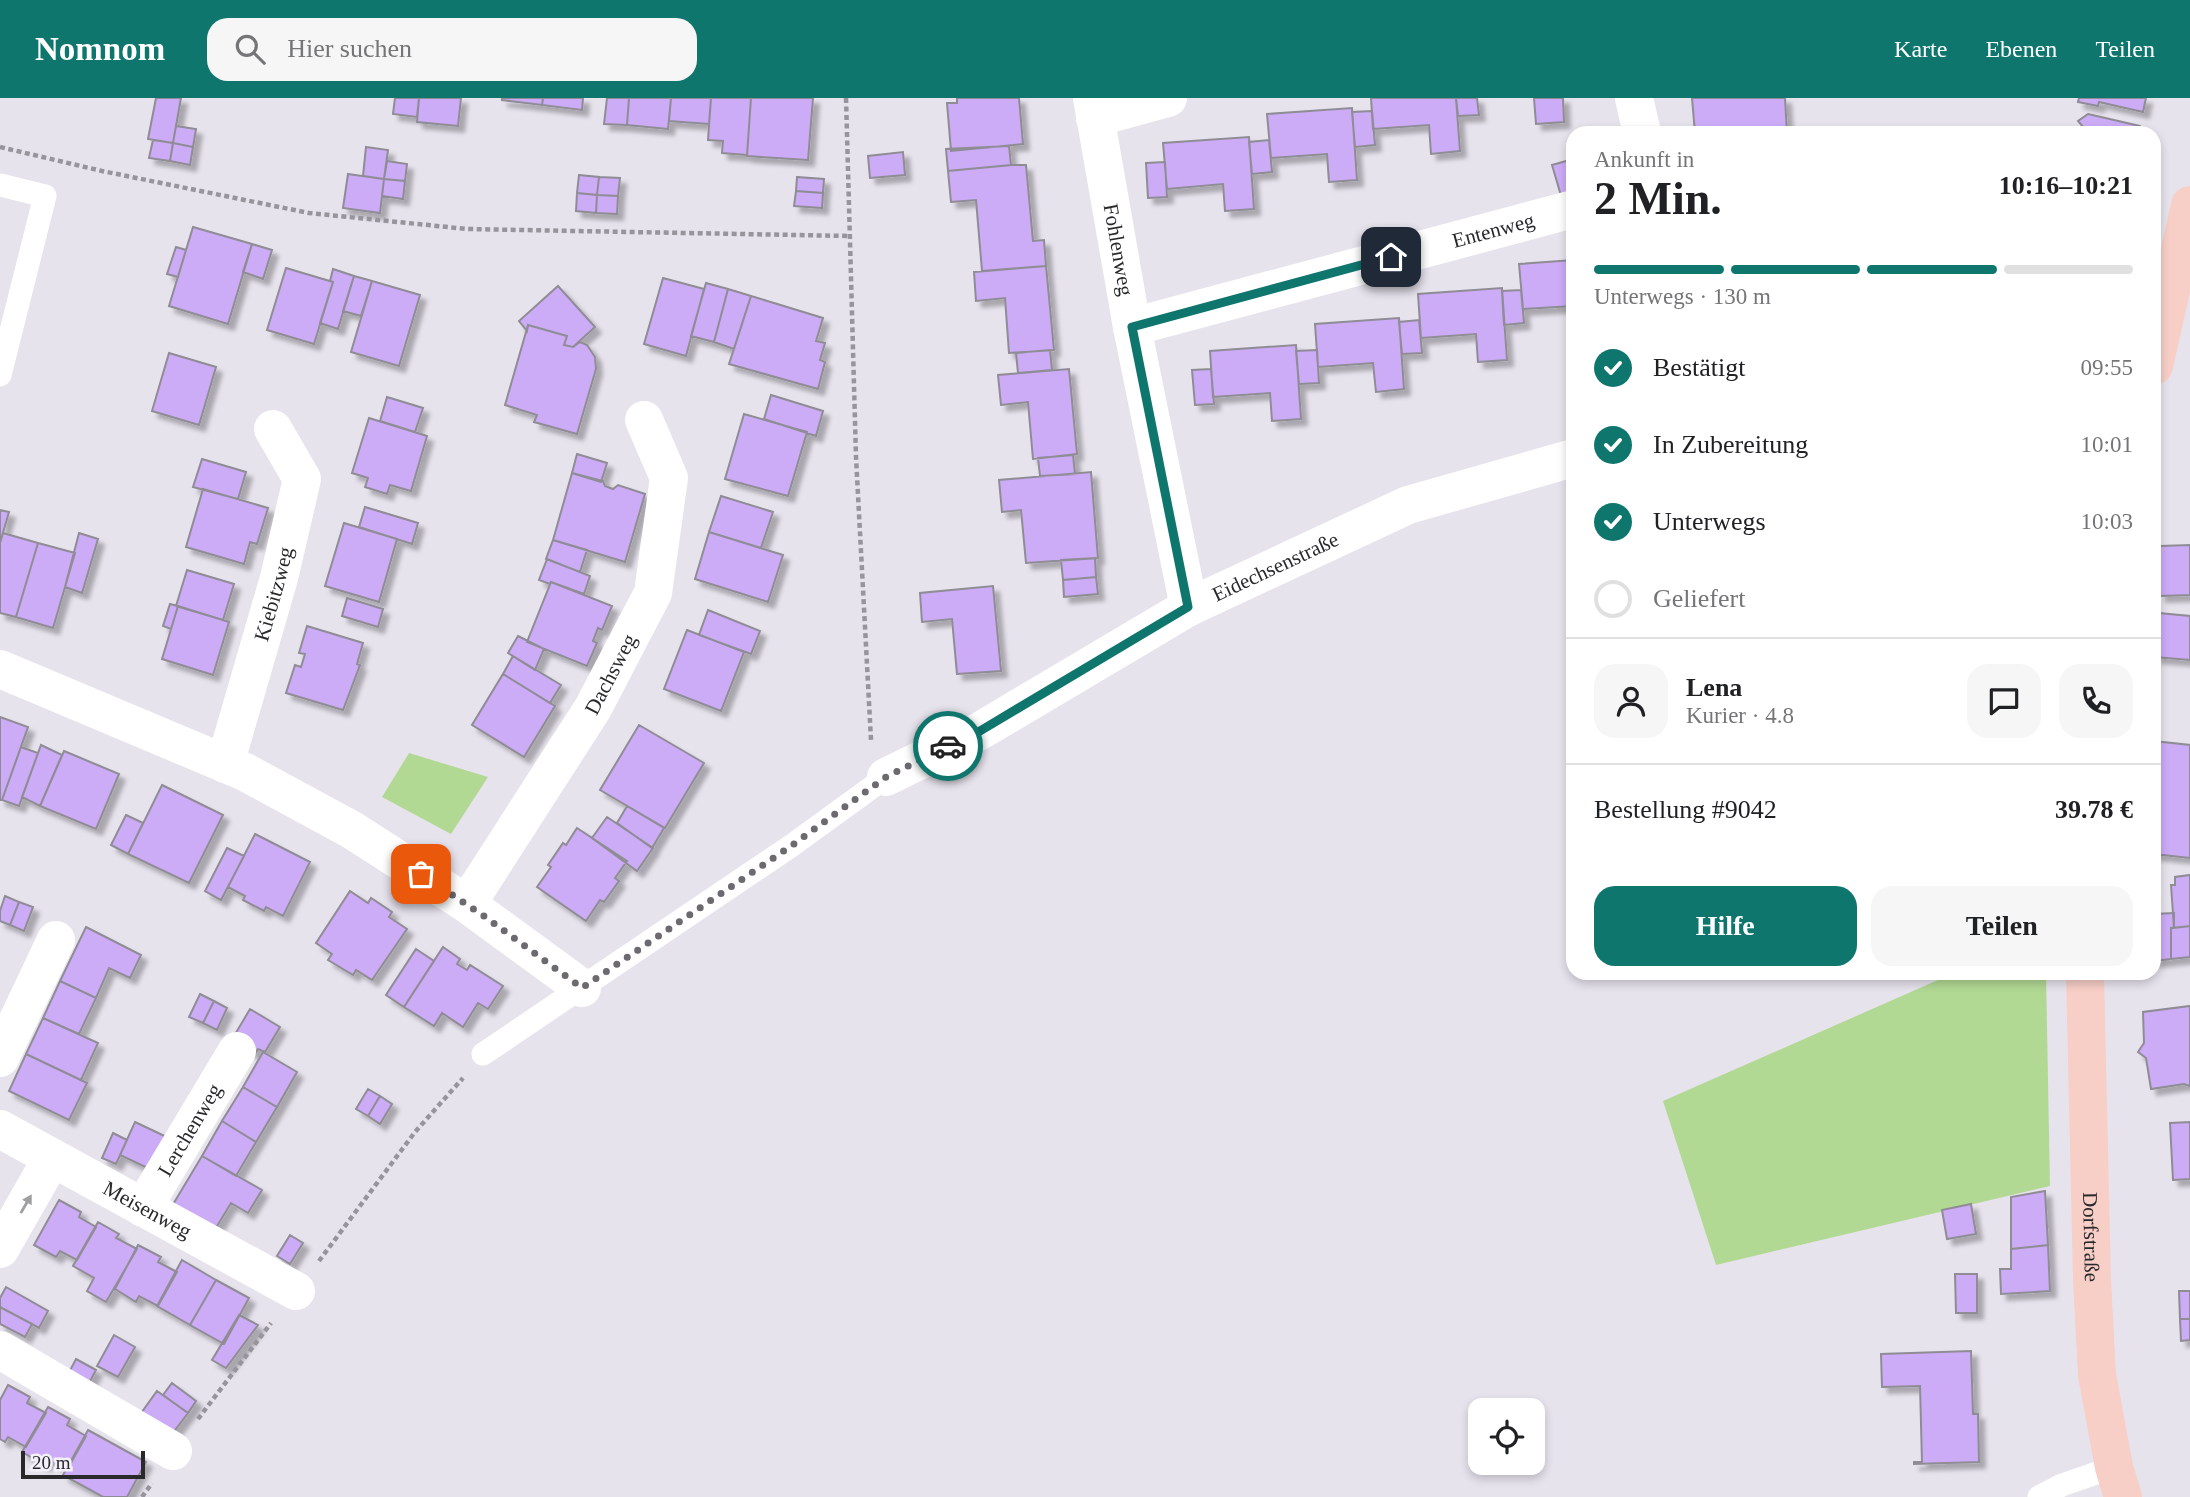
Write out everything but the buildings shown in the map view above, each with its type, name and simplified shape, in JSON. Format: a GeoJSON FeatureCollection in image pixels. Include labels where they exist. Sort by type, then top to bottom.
{"type":"FeatureCollection","features":[{"type":"Feature","properties":{"kind":"main road"},"geometry":{"type":"LineString","coordinates":[[2161,335],[2190,205]]}},
{"type":"Feature","properties":{"kind":"main road","name":"Dorfstraße"},"geometry":{"type":"LineString","coordinates":[[2085,980],[2092,1280],[2097,1374],[2119,1482]]}},
{"type":"Feature","properties":{"kind":"street"},"geometry":{"type":"LineString","coordinates":[[1093,108],[1168,98]]}},
{"type":"Feature","properties":{"kind":"street"},"geometry":{"type":"LineString","coordinates":[[1634,98],[1640,126]]}},
{"type":"Feature","properties":{"kind":"street","name":"Fohlenweg"},"geometry":{"type":"LineString","coordinates":[[1093,108],[1132,327],[1188,607]]}},
{"type":"Feature","properties":{"kind":"street","name":"Entenweg"},"geometry":{"type":"LineString","coordinates":[[1132,327],[1566,211]]}},
{"type":"Feature","properties":{"kind":"street","name":"Dachsweg"},"geometry":{"type":"LineString","coordinates":[[467,904],[593,708],[653,593],[669,478],[644,420]]}},
{"type":"Feature","properties":{"kind":"street","name":"Kiebitzweg"},"geometry":{"type":"LineString","coordinates":[[225,764],[279,578],[302,478],[272,429]]}},
{"type":"Feature","properties":{"kind":"street","name":"Eidechsenstraße"},"geometry":{"type":"LineString","coordinates":[[886,777],[980,731],[1188,607],[1408,505],[1566,460]]}},
{"type":"Feature","properties":{"kind":"street"},"geometry":{"type":"LineString","coordinates":[[0,668],[245,772],[352,830],[467,904],[582,988]]}},
{"type":"Feature","properties":{"kind":"street"},"geometry":{"type":"LineString","coordinates":[[0,1058],[56,940]]}},
{"type":"Feature","properties":{"kind":"street","name":"Lerchenweg"},"geometry":{"type":"LineString","coordinates":[[143,1208],[237,1051]]}},
{"type":"Feature","properties":{"kind":"street","name":"Meisenweg"},"geometry":{"type":"LineString","coordinates":[[0,1129],[296,1291]]}},
{"type":"Feature","properties":{"kind":"street"},"geometry":{"type":"LineString","coordinates":[[0,1249],[52,1158]]}},
{"type":"Feature","properties":{"kind":"street"},"geometry":{"type":"LineString","coordinates":[[0,1350],[173,1451]]}},
{"type":"Feature","properties":{"kind":"lane"},"geometry":{"type":"LineString","coordinates":[[0,185],[45,196],[0,375]]}},
{"type":"Feature","properties":{"kind":"lane"},"geometry":{"type":"LineString","coordinates":[[484,1054],[791,846],[886,777]]}},
{"type":"Feature","properties":{"kind":"lane"},"geometry":{"type":"LineString","coordinates":[[2039,1497],[2062,1485],[2119,1482]]}},
{"type":"Feature","properties":{"kind":"path"},"geometry":{"type":"LineString","coordinates":[[846,98],[856,457],[871,740],[886,777]]}},
{"type":"Feature","properties":{"kind":"path"},"geometry":{"type":"LineString","coordinates":[[0,146],[102,171],[309,213],[467,229],[850,236]]}},
{"type":"Feature","properties":{"kind":"green space"},"geometry":{"type":"Polygon","coordinates":[[[409,753],[488,777],[451,834],[382,797],[409,753]]]}},
{"type":"Feature","properties":{"kind":"green space"},"geometry":{"type":"Polygon","coordinates":[[[1938,980],[2046,980],[2050,1186],[1716,1265],[1663,1101],[1938,980]]]}},
{"type":"Feature","properties":{"kind":"way so far"},"geometry":{"type":"LineString","coordinates":[[421,874],[542,957],[582,988],[791,846],[886,777],[948,746]]}},
{"type":"Feature","properties":{"kind":"route"},"geometry":{"type":"LineString","coordinates":[[948,746],[980,731],[1188,607],[1132,327],[1391,257]]}}]}
